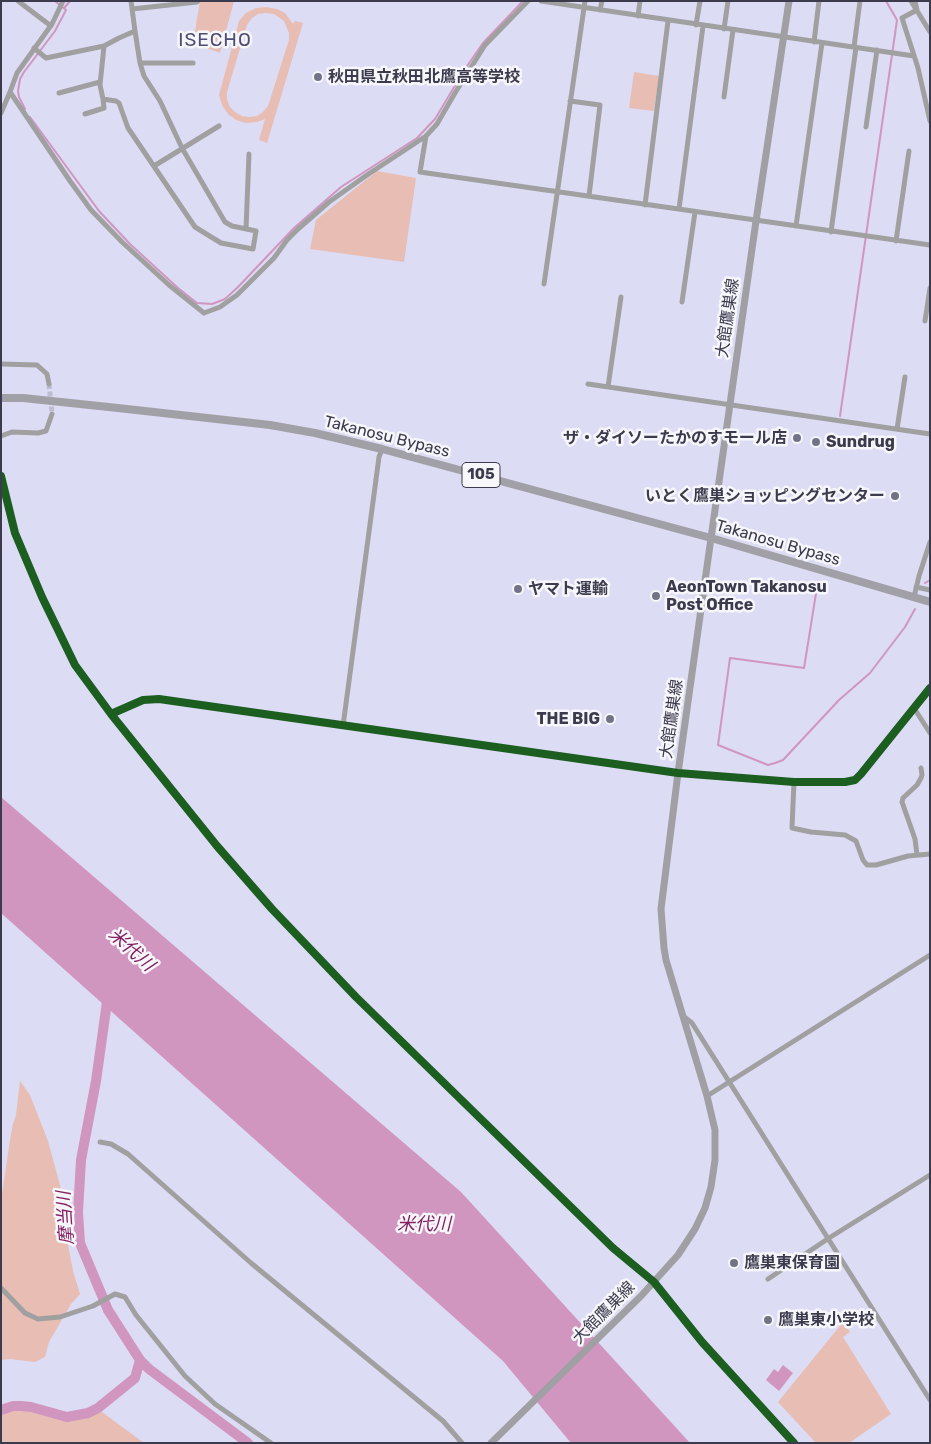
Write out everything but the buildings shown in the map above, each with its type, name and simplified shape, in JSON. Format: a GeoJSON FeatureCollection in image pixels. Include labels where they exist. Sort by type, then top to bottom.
{"type":"FeatureCollection","features":[{"type":"Feature","properties":{"kind":"highway","name":"Takanosu Bypass"},"geometry":{"type":"LineString","coordinates":[[1,398],[22,398],[270,425],[315,433],[382,449],[710,538],[930,602]]}},
{"type":"Feature","properties":{"kind":"main road","name":"大館鷹巣線"},"geometry":{"type":"LineString","coordinates":[[491,1443],[641,1296],[678,1255],[696,1228],[711,1188],[715,1160],[715,1130],[707,1096],[666,960],[661,909],[710,538],[789,1]]}},
{"type":"Feature","properties":{"kind":"street"},"geometry":{"type":"LineString","coordinates":[[18,1],[51,26]]}},
{"type":"Feature","properties":{"kind":"street"},"geometry":{"type":"LineString","coordinates":[[103,99],[116,100],[128,128],[195,227],[221,243],[253,249],[256,231],[232,226],[225,222],[182,148],[160,101],[144,76],[140,63],[132,1]]}},
{"type":"Feature","properties":{"kind":"street"},"geometry":{"type":"LineString","coordinates":[[132,9],[198,1]]}},
{"type":"Feature","properties":{"kind":"street"},"geometry":{"type":"LineString","coordinates":[[10,92],[91,210],[168,285],[204,313],[220,307],[237,294],[274,258],[298,229],[329,202],[426,136],[437,124],[485,45],[528,1]]}},
{"type":"Feature","properties":{"kind":"street"},"geometry":{"type":"LineString","coordinates":[[541,1],[914,56]]}},
{"type":"Feature","properties":{"kind":"street"},"geometry":{"type":"LineString","coordinates":[[544,284],[584,1]]}},
{"type":"Feature","properties":{"kind":"street"},"geometry":{"type":"LineString","coordinates":[[600,10],[602,1]]}},
{"type":"Feature","properties":{"kind":"street"},"geometry":{"type":"LineString","coordinates":[[638,16],[640,1]]}},
{"type":"Feature","properties":{"kind":"street"},"geometry":{"type":"LineString","coordinates":[[696,25],[700,1]]}},
{"type":"Feature","properties":{"kind":"street"},"geometry":{"type":"LineString","coordinates":[[724,29],[728,1]]}},
{"type":"Feature","properties":{"kind":"street"},"geometry":{"type":"LineString","coordinates":[[814,42],[820,1]]}},
{"type":"Feature","properties":{"kind":"street"},"geometry":{"type":"LineString","coordinates":[[831,232],[860,1]]}},
{"type":"Feature","properties":{"kind":"street"},"geometry":{"type":"LineString","coordinates":[[911,1],[930,32]]}},
{"type":"Feature","properties":{"kind":"street"},"geometry":{"type":"LineString","coordinates":[[915,1],[917,10]]}},
{"type":"Feature","properties":{"kind":"street"},"geometry":{"type":"LineString","coordinates":[[1,113],[17,73],[51,26],[63,2]]}},
{"type":"Feature","properties":{"kind":"street"},"geometry":{"type":"LineString","coordinates":[[917,10],[902,18],[914,56],[930,121]]}},
{"type":"Feature","properties":{"kind":"street"},"geometry":{"type":"LineString","coordinates":[[645,205],[668,21]]}},
{"type":"Feature","properties":{"kind":"street"},"geometry":{"type":"LineString","coordinates":[[678,209],[703,26]]}},
{"type":"Feature","properties":{"kind":"street"},"geometry":{"type":"LineString","coordinates":[[724,97],[733,30]]}},
{"type":"Feature","properties":{"kind":"street"},"geometry":{"type":"LineString","coordinates":[[36,49],[46,58],[104,46],[135,31]]}},
{"type":"Feature","properties":{"kind":"street"},"geometry":{"type":"LineString","coordinates":[[796,226],[822,43]]}},
{"type":"Feature","properties":{"kind":"street"},"geometry":{"type":"LineString","coordinates":[[85,114],[104,108],[100,82],[104,46]]}},
{"type":"Feature","properties":{"kind":"street"},"geometry":{"type":"LineString","coordinates":[[866,127],[877,50]]}},
{"type":"Feature","properties":{"kind":"street"},"geometry":{"type":"LineString","coordinates":[[140,63],[193,63]]}},
{"type":"Feature","properties":{"kind":"street"},"geometry":{"type":"LineString","coordinates":[[59,93],[100,82]]}},
{"type":"Feature","properties":{"kind":"street"},"geometry":{"type":"LineString","coordinates":[[570,102],[600,105],[589,196]]}},
{"type":"Feature","properties":{"kind":"street"},"geometry":{"type":"LineString","coordinates":[[154,166],[219,126]]}},
{"type":"Feature","properties":{"kind":"street"},"geometry":{"type":"LineString","coordinates":[[426,136],[420,172],[930,245]]}},
{"type":"Feature","properties":{"kind":"street"},"geometry":{"type":"LineString","coordinates":[[896,241],[909,150]]}},
{"type":"Feature","properties":{"kind":"street"},"geometry":{"type":"LineString","coordinates":[[246,229],[249,154]]}},
{"type":"Feature","properties":{"kind":"street"},"geometry":{"type":"LineString","coordinates":[[682,302],[695,212]]}},
{"type":"Feature","properties":{"kind":"street"},"geometry":{"type":"LineString","coordinates":[[925,321],[930,288]]}},
{"type":"Feature","properties":{"kind":"street"},"geometry":{"type":"LineString","coordinates":[[608,387],[621,297]]}},
{"type":"Feature","properties":{"kind":"street"},"geometry":{"type":"LineString","coordinates":[[1,364],[37,365],[47,374],[49,384]]}},
{"type":"Feature","properties":{"kind":"street"},"geometry":{"type":"LineString","coordinates":[[897,429],[905,377]]}},
{"type":"Feature","properties":{"kind":"street"},"geometry":{"type":"LineString","coordinates":[[588,384],[930,434]]}},
{"type":"Feature","properties":{"kind":"street"},"geometry":{"type":"LineString","coordinates":[[1,436],[12,432],[38,433],[46,430],[52,414]]}},
{"type":"Feature","properties":{"kind":"street"},"geometry":{"type":"LineString","coordinates":[[342,726],[377,466],[382,449]]}},
{"type":"Feature","properties":{"kind":"street"},"geometry":{"type":"LineString","coordinates":[[1,476],[15,533],[42,597],[75,665],[111,714],[217,846],[241,875],[356,997],[613,1248],[654,1282],[702,1342],[794,1443]]}},
{"type":"Feature","properties":{"kind":"street"},"geometry":{"type":"LineString","coordinates":[[914,597],[930,542]]}},
{"type":"Feature","properties":{"kind":"street"},"geometry":{"type":"LineString","coordinates":[[916,587],[930,590]]}},
{"type":"Feature","properties":{"kind":"street"},"geometry":{"type":"LineString","coordinates":[[111,714],[142,700],[152,699],[678,773],[794,782],[845,782],[855,780],[873,762],[930,688]]}},
{"type":"Feature","properties":{"kind":"street"},"geometry":{"type":"LineString","coordinates":[[914,708],[930,734]]}},
{"type":"Feature","properties":{"kind":"street"},"geometry":{"type":"LineString","coordinates":[[917,855],[915,839],[902,802],[903,798],[917,785],[921,778],[920,768]]}},
{"type":"Feature","properties":{"kind":"street"},"geometry":{"type":"LineString","coordinates":[[794,782],[792,828],[845,835],[856,840],[863,860],[867,865],[876,865],[908,856],[930,854]]}},
{"type":"Feature","properties":{"kind":"street"},"geometry":{"type":"LineString","coordinates":[[707,1096],[930,955]]}},
{"type":"Feature","properties":{"kind":"street"},"geometry":{"type":"LineString","coordinates":[[682,1015],[692,1023],[930,1400]]}},
{"type":"Feature","properties":{"kind":"street"},"geometry":{"type":"LineString","coordinates":[[100,1142],[111,1144],[128,1154],[251,1263],[443,1421],[462,1443]]}},
{"type":"Feature","properties":{"kind":"street"},"geometry":{"type":"LineString","coordinates":[[768,1279],[829,1238],[930,1175]]}},
{"type":"Feature","properties":{"kind":"street"},"geometry":{"type":"LineString","coordinates":[[1,1288],[25,1313],[38,1319],[60,1317],[93,1306],[115,1294],[125,1297],[136,1315],[185,1376],[215,1404],[271,1443]]}},
{"type":"Feature","properties":{"kind":"shaded area"},"geometry":{"type":"Polygon","coordinates":[[[200,1],[234,1],[220,53],[193,43],[200,1]]]}},
{"type":"Feature","properties":{"kind":"shaded area"},"geometry":{"type":"Polygon","coordinates":[[[256,8],[277,9],[285,13],[293,24],[295,21],[303,23],[267,143],[259,140],[265,119],[246,123],[236,120],[228,114],[222,105],[219,95],[239,21],[246,13],[256,8]],[[258,14],[247,25],[227,92],[230,107],[242,116],[257,116],[268,106],[289,40],[289,33],[284,21],[274,14],[258,14]]]}},
{"type":"Feature","properties":{"kind":"shaded area"},"geometry":{"type":"Polygon","coordinates":[[[634,72],[659,76],[654,111],[629,108],[634,72]]]}},
{"type":"Feature","properties":{"kind":"shaded area"},"geometry":{"type":"Polygon","coordinates":[[[377,171],[416,178],[404,262],[310,249],[316,220],[377,171]]]}},
{"type":"Feature","properties":{"kind":"shaded area"},"geometry":{"type":"Polygon","coordinates":[[[20,1081],[30,1095],[48,1141],[60,1185],[68,1245],[80,1294],[71,1304],[49,1342],[45,1357],[35,1362],[10,1359],[1,1360],[1,1201],[20,1081]]]}},
{"type":"Feature","properties":{"kind":"shaded area"},"geometry":{"type":"Polygon","coordinates":[[[843,1322],[850,1332],[843,1337],[891,1414],[849,1443],[816,1443],[778,1402],[843,1322]]]}},
{"type":"Feature","properties":{"kind":"shaded area"},"geometry":{"type":"Polygon","coordinates":[[[16,1409],[41,1413],[65,1421],[102,1412],[144,1443],[1,1443],[1,1414],[16,1409]]]}},
{"type":"Feature","properties":{"kind":"water","name":"米代川"},"geometry":{"type":"Polygon","coordinates":[[[1,797],[461,1192],[690,1443],[571,1443],[503,1361],[1,913],[1,797]]]}},
{"type":"Feature","properties":{"kind":"water"},"geometry":{"type":"Polygon","coordinates":[[[783,1365],[793,1373],[779,1391],[766,1380],[774,1369],[778,1372],[783,1365]]]}},
{"type":"Feature","properties":{"kind":"waterway"},"geometry":{"type":"LineString","coordinates":[[25,109],[19,97],[20,79],[55,31],[66,10],[55,1]]}},
{"type":"Feature","properties":{"kind":"waterway"},"geometry":{"type":"LineString","coordinates":[[65,7],[70,1]]}},
{"type":"Feature","properties":{"kind":"waterway"},"geometry":{"type":"LineString","coordinates":[[30,117],[99,211],[130,244],[197,303],[212,304],[225,299],[294,228],[341,187],[417,138],[435,119],[483,43],[523,1]]}},
{"type":"Feature","properties":{"kind":"waterway"},"geometry":{"type":"LineString","coordinates":[[840,416],[897,20],[886,1]]}},
{"type":"Feature","properties":{"kind":"waterway"},"geometry":{"type":"LineString","coordinates":[[925,583],[930,580]]}},
{"type":"Feature","properties":{"kind":"waterway"},"geometry":{"type":"LineString","coordinates":[[818,581],[804,668],[730,658],[718,745],[768,765],[783,760],[839,700],[870,673],[905,627],[915,609]]}},
{"type":"Feature","properties":{"kind":"waterway","name":"摩当川"},"geometry":{"type":"LineString","coordinates":[[108,995],[96,1081],[81,1160],[78,1212],[80,1243],[108,1310],[140,1360],[149,1369],[248,1443]]}},
{"type":"Feature","properties":{"kind":"waterway"},"geometry":{"type":"LineString","coordinates":[[1,1410],[13,1406],[31,1407],[67,1417],[88,1413],[98,1408],[135,1378],[140,1360]]}},
{"type":"Feature","properties":{"kind":"tunnel"},"geometry":{"type":"LineString","coordinates":[[49,384],[52,414]]}},
{"type":"Feature","properties":{"kind":"cycle path"},"geometry":{"type":"LineString","coordinates":[[1,476],[15,533],[42,597],[75,665],[111,714],[217,846],[272,909],[356,997],[613,1248],[654,1282],[702,1342],[794,1443]]}},
{"type":"Feature","properties":{"kind":"cycle path"},"geometry":{"type":"LineString","coordinates":[[111,714],[143,700],[159,699],[678,773],[794,782],[845,782],[855,780],[861,774],[930,688]]}},
{"type":"Feature","properties":{"kind":"place","name":"秋田県立秋田北鷹高等学校"},"geometry":{"type":"Point","coordinates":[318,77]}},
{"type":"Feature","properties":{"kind":"place","name":"ザ・ダイソーたかのすモール店"},"geometry":{"type":"Point","coordinates":[797,438]}},
{"type":"Feature","properties":{"kind":"place","name":"Sundrug"},"geometry":{"type":"Point","coordinates":[816,442]}},
{"type":"Feature","properties":{"kind":"place","name":"いとく鷹巣ショッピングセンター"},"geometry":{"type":"Point","coordinates":[895,496]}},
{"type":"Feature","properties":{"kind":"place","name":"ヤマト運輸"},"geometry":{"type":"Point","coordinates":[518,589]}},
{"type":"Feature","properties":{"kind":"place","name":"AeonTown Takanosu Post Office"},"geometry":{"type":"Point","coordinates":[656,596]}},
{"type":"Feature","properties":{"kind":"place","name":"THE BIG"},"geometry":{"type":"Point","coordinates":[610,719]}},
{"type":"Feature","properties":{"kind":"place","name":"鷹巣東保育園"},"geometry":{"type":"Point","coordinates":[734,1263]}},
{"type":"Feature","properties":{"kind":"place","name":"鷹巣東小学校"},"geometry":{"type":"Point","coordinates":[768,1320]}},
{"type":"Feature","properties":{"kind":"district","name":"ISECHO"},"geometry":{"type":"Point","coordinates":[215,41]}}]}
